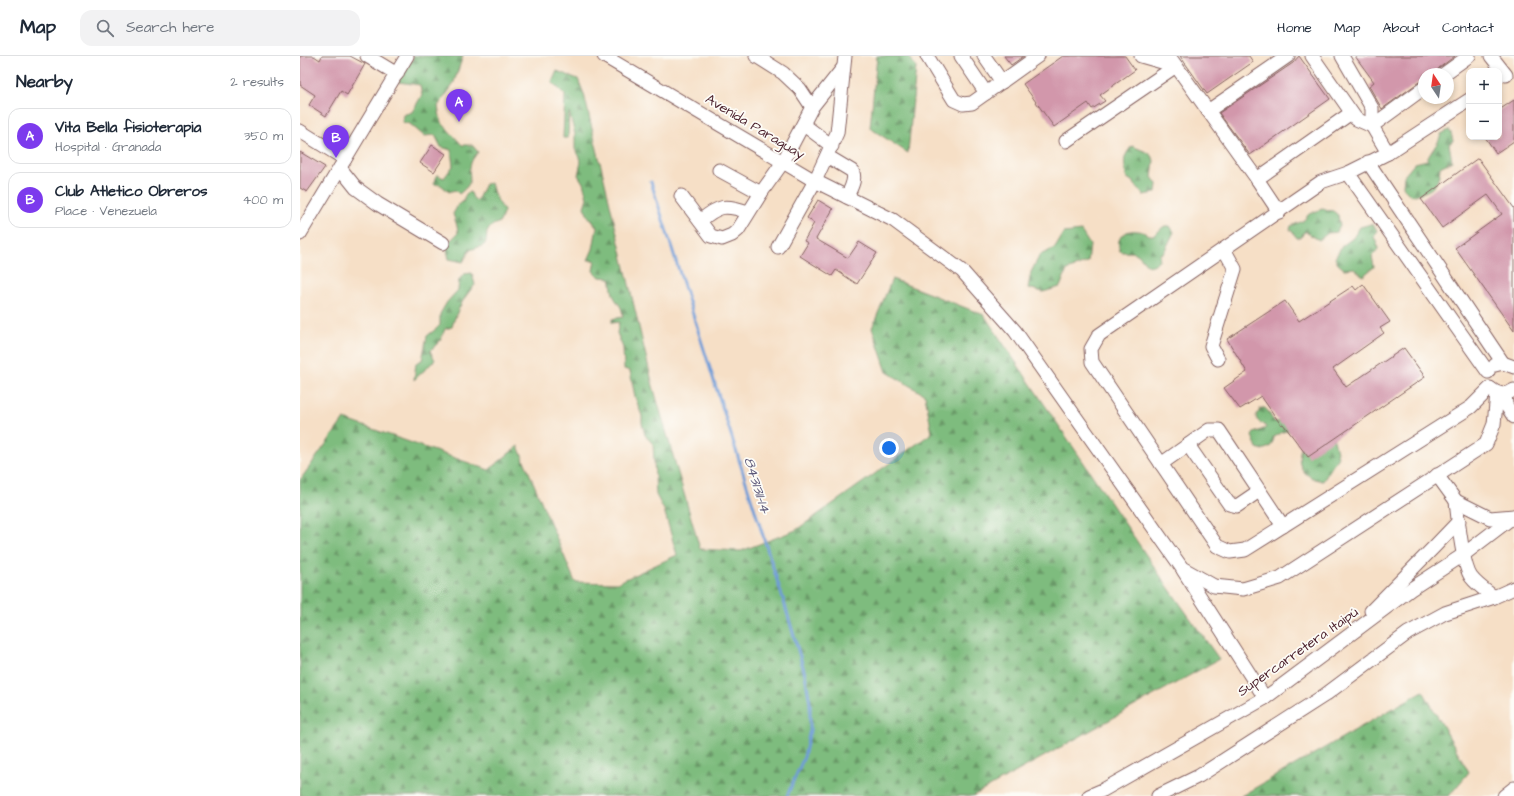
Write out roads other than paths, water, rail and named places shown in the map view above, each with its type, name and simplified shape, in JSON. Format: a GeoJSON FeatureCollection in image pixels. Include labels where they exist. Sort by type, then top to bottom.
{"type":"FeatureCollection","features":[{"type":"Feature","properties":{"kind":"street"},"geometry":{"type":"LineString","coordinates":[[367,56],[397,74]]}},
{"type":"Feature","properties":{"kind":"street"},"geometry":{"type":"LineString","coordinates":[[300,234],[407,56]]}},
{"type":"Feature","properties":{"kind":"street","name":"Avenida Paraguay"},"geometry":{"type":"LineString","coordinates":[[604,56],[816,181],[893,220],[962,271],[1015,332],[1182,568],[1265,698]]}},
{"type":"Feature","properties":{"kind":"street"},"geometry":{"type":"LineString","coordinates":[[756,56],[783,73],[800,89],[812,107]]}},
{"type":"Feature","properties":{"kind":"street"},"geometry":{"type":"LineString","coordinates":[[928,56],[954,100],[963,104],[972,103],[1038,56]]}},
{"type":"Feature","properties":{"kind":"street"},"geometry":{"type":"LineString","coordinates":[[962,56],[986,93]]}},
{"type":"Feature","properties":{"kind":"street"},"geometry":{"type":"LineString","coordinates":[[984,56],[1002,82]]}},
{"type":"Feature","properties":{"kind":"street"},"geometry":{"type":"LineString","coordinates":[[1141,56],[1173,61],[1257,179],[1278,212]]}},
{"type":"Feature","properties":{"kind":"street"},"geometry":{"type":"LineString","coordinates":[[1208,111],[1288,56]]}},
{"type":"Feature","properties":{"kind":"street"},"geometry":{"type":"LineString","coordinates":[[1312,56],[1356,119],[1372,126]]}},
{"type":"Feature","properties":{"kind":"street"},"geometry":{"type":"LineString","coordinates":[[1342,56],[1372,108],[1372,126],[1388,153]]}},
{"type":"Feature","properties":{"kind":"street"},"geometry":{"type":"LineString","coordinates":[[1452,68],[1469,56]]}},
{"type":"Feature","properties":{"kind":"street"},"geometry":{"type":"LineString","coordinates":[[1491,56],[1506,75]]}},
{"type":"Feature","properties":{"kind":"street"},"geometry":{"type":"LineString","coordinates":[[1066,141],[1173,61]]}},
{"type":"Feature","properties":{"kind":"street"},"geometry":{"type":"LineString","coordinates":[[681,196],[712,236],[722,239],[732,236],[745,221],[748,212],[783,162],[804,125],[812,107],[844,62]]}},
{"type":"Feature","properties":{"kind":"street"},"geometry":{"type":"LineString","coordinates":[[778,247],[816,181],[837,133],[844,62]]}},
{"type":"Feature","properties":{"kind":"street"},"geometry":{"type":"LineString","coordinates":[[1372,126],[1418,92]]}},
{"type":"Feature","properties":{"kind":"street"},"geometry":{"type":"LineString","coordinates":[[1466,102],[1388,153],[1348,173],[1321,182],[1099,334],[1091,349],[1092,362],[1217,546],[1230,552],[1246,550],[1471,406],[1501,391]]}},
{"type":"Feature","properties":{"kind":"street"},"geometry":{"type":"LineString","coordinates":[[1257,179],[1351,113]]}},
{"type":"Feature","properties":{"kind":"street"},"geometry":{"type":"LineString","coordinates":[[804,125],[854,174],[854,180],[847,197]]}},
{"type":"Feature","properties":{"kind":"street"},"geometry":{"type":"LineString","coordinates":[[300,131],[343,163],[347,178],[362,192],[378,204],[443,243]]}},
{"type":"Feature","properties":{"kind":"street"},"geometry":{"type":"LineString","coordinates":[[1368,162],[1509,365]]}},
{"type":"Feature","properties":{"kind":"street"},"geometry":{"type":"LineString","coordinates":[[719,170],[761,194]]}},
{"type":"Feature","properties":{"kind":"street"},"geometry":{"type":"LineString","coordinates":[[1348,173],[1488,372]]}},
{"type":"Feature","properties":{"kind":"street"},"geometry":{"type":"LineString","coordinates":[[700,221],[708,214],[726,206],[748,212]]}},
{"type":"Feature","properties":{"kind":"street"},"geometry":{"type":"LineString","coordinates":[[1218,359],[1211,346],[1235,269],[1224,249]]}},
{"type":"Feature","properties":{"kind":"street"},"geometry":{"type":"LineString","coordinates":[[1509,365],[1495,365],[1488,372],[1487,381],[1501,391],[1506,406],[1514,416]]}},
{"type":"Feature","properties":{"kind":"street"},"geometry":{"type":"LineString","coordinates":[[1182,568],[1214,586],[1243,589],[1280,578],[1486,444],[1494,424],[1501,391]]}},
{"type":"Feature","properties":{"kind":"street"},"geometry":{"type":"LineString","coordinates":[[1161,464],[1210,430],[1219,430],[1283,526]]}},
{"type":"Feature","properties":{"kind":"street"},"geometry":{"type":"LineString","coordinates":[[1188,445],[1229,504],[1236,506],[1259,491]]}},
{"type":"Feature","properties":{"kind":"street"},"geometry":{"type":"LineString","coordinates":[[1437,475],[1456,501],[1490,518],[1514,516]]}},
{"type":"Feature","properties":{"kind":"street"},"geometry":{"type":"LineString","coordinates":[[1456,501],[1463,555],[1470,576],[1494,597]]}},
{"type":"Feature","properties":{"kind":"street","name":"Supercarretera Itaipú"},"geometry":{"type":"LineString","coordinates":[[1089,796],[1103,790],[1265,698],[1411,589],[1463,555],[1514,516]]}},
{"type":"Feature","properties":{"kind":"street"},"geometry":{"type":"LineString","coordinates":[[1321,656],[1371,611],[1434,547],[1458,520]]}},
{"type":"Feature","properties":{"kind":"street"},"geometry":{"type":"LineString","coordinates":[[1158,796],[1199,776],[1325,695],[1408,633],[1445,613],[1494,597],[1514,588]]}},
{"type":"Feature","properties":{"kind":"waterway","name":"8431311-14"},"geometry":{"type":"LineString","coordinates":[[651,182],[784,602],[805,674],[810,703],[810,730],[804,757],[787,796]]}},
{"type":"Feature","properties":{"kind":"place","name":"Vita Bella fisioterapia"},"geometry":{"type":"Point","coordinates":[459,122]}},
{"type":"Feature","properties":{"kind":"place","name":"Club Atletico Obreros"},"geometry":{"type":"Point","coordinates":[336,158]}}]}
